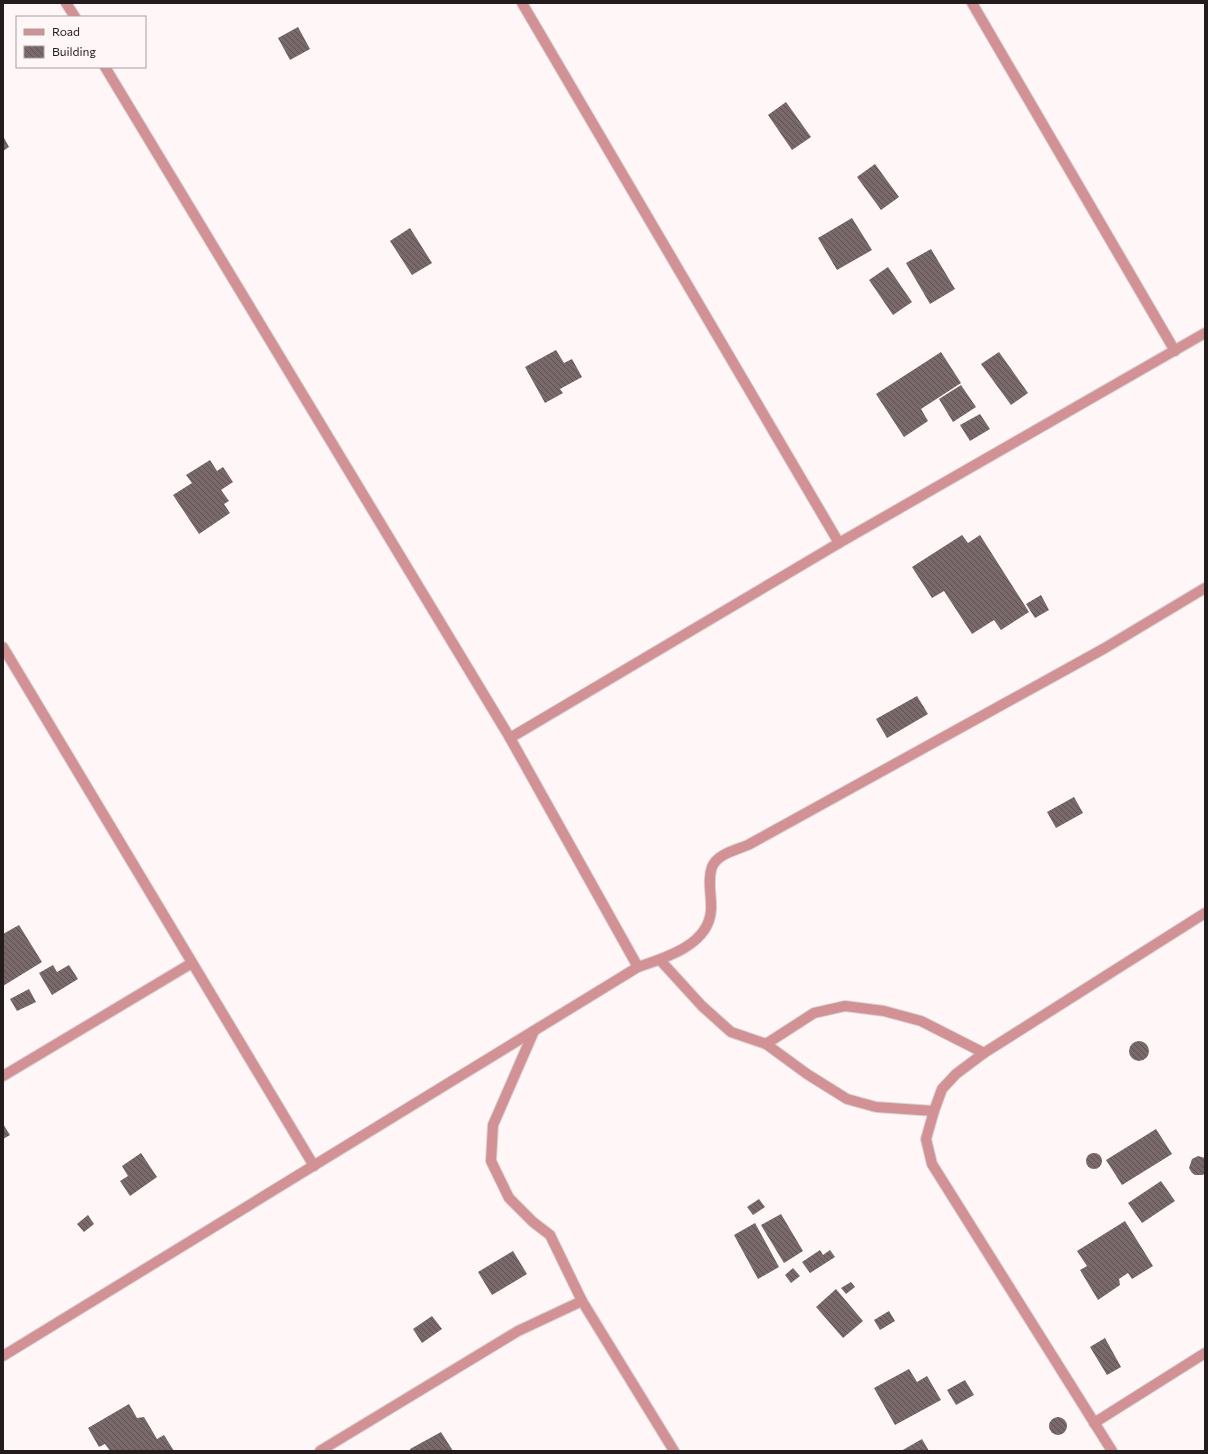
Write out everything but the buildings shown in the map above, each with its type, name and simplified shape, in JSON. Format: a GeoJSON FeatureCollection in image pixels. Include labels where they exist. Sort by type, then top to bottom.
{"type":"FeatureCollection","features":[{"type":"Feature","properties":{"kind":"street"},"geometry":{"type":"LineString","coordinates":[[66,3],[74,16]]}},
{"type":"Feature","properties":{"kind":"street"},"geometry":{"type":"LineString","coordinates":[[522,3],[839,543]]}},
{"type":"Feature","properties":{"kind":"street"},"geometry":{"type":"LineString","coordinates":[[972,3],[1175,351]]}},
{"type":"Feature","properties":{"kind":"street"},"geometry":{"type":"LineString","coordinates":[[106,68],[510,738],[638,967]]}},
{"type":"Feature","properties":{"kind":"street"},"geometry":{"type":"LineString","coordinates":[[510,738],[839,543],[1205,333]]}},
{"type":"Feature","properties":{"kind":"street"},"geometry":{"type":"LineString","coordinates":[[3,1356],[638,967],[660,960],[684,949],[698,938],[706,926],[711,911],[709,883],[712,866],[720,857],[748,845],[1105,648],[1205,588]]}},
{"type":"Feature","properties":{"kind":"street"},"geometry":{"type":"LineString","coordinates":[[3,647],[314,1166]]}},
{"type":"Feature","properties":{"kind":"street"},"geometry":{"type":"LineString","coordinates":[[1112,1451],[932,1164],[926,1139],[942,1089],[956,1074],[984,1053],[1205,913]]}},
{"type":"Feature","properties":{"kind":"street"},"geometry":{"type":"LineString","coordinates":[[660,960],[702,1006],[731,1032],[766,1044],[807,1074],[846,1099],[876,1107],[934,1111]]}},
{"type":"Feature","properties":{"kind":"street"},"geometry":{"type":"LineString","coordinates":[[3,1076],[192,963]]}},
{"type":"Feature","properties":{"kind":"street"},"geometry":{"type":"LineString","coordinates":[[766,1044],[814,1013],[845,1006],[884,1011],[921,1021],[984,1053]]}},
{"type":"Feature","properties":{"kind":"street"},"geometry":{"type":"LineString","coordinates":[[534,1031],[493,1125],[491,1161],[509,1198],[533,1222],[550,1235],[582,1301],[674,1451]]}},
{"type":"Feature","properties":{"kind":"street"},"geometry":{"type":"LineString","coordinates":[[320,1451],[518,1331],[582,1301]]}},
{"type":"Feature","properties":{"kind":"street"},"geometry":{"type":"LineString","coordinates":[[1094,1423],[1205,1353]]}}]}
